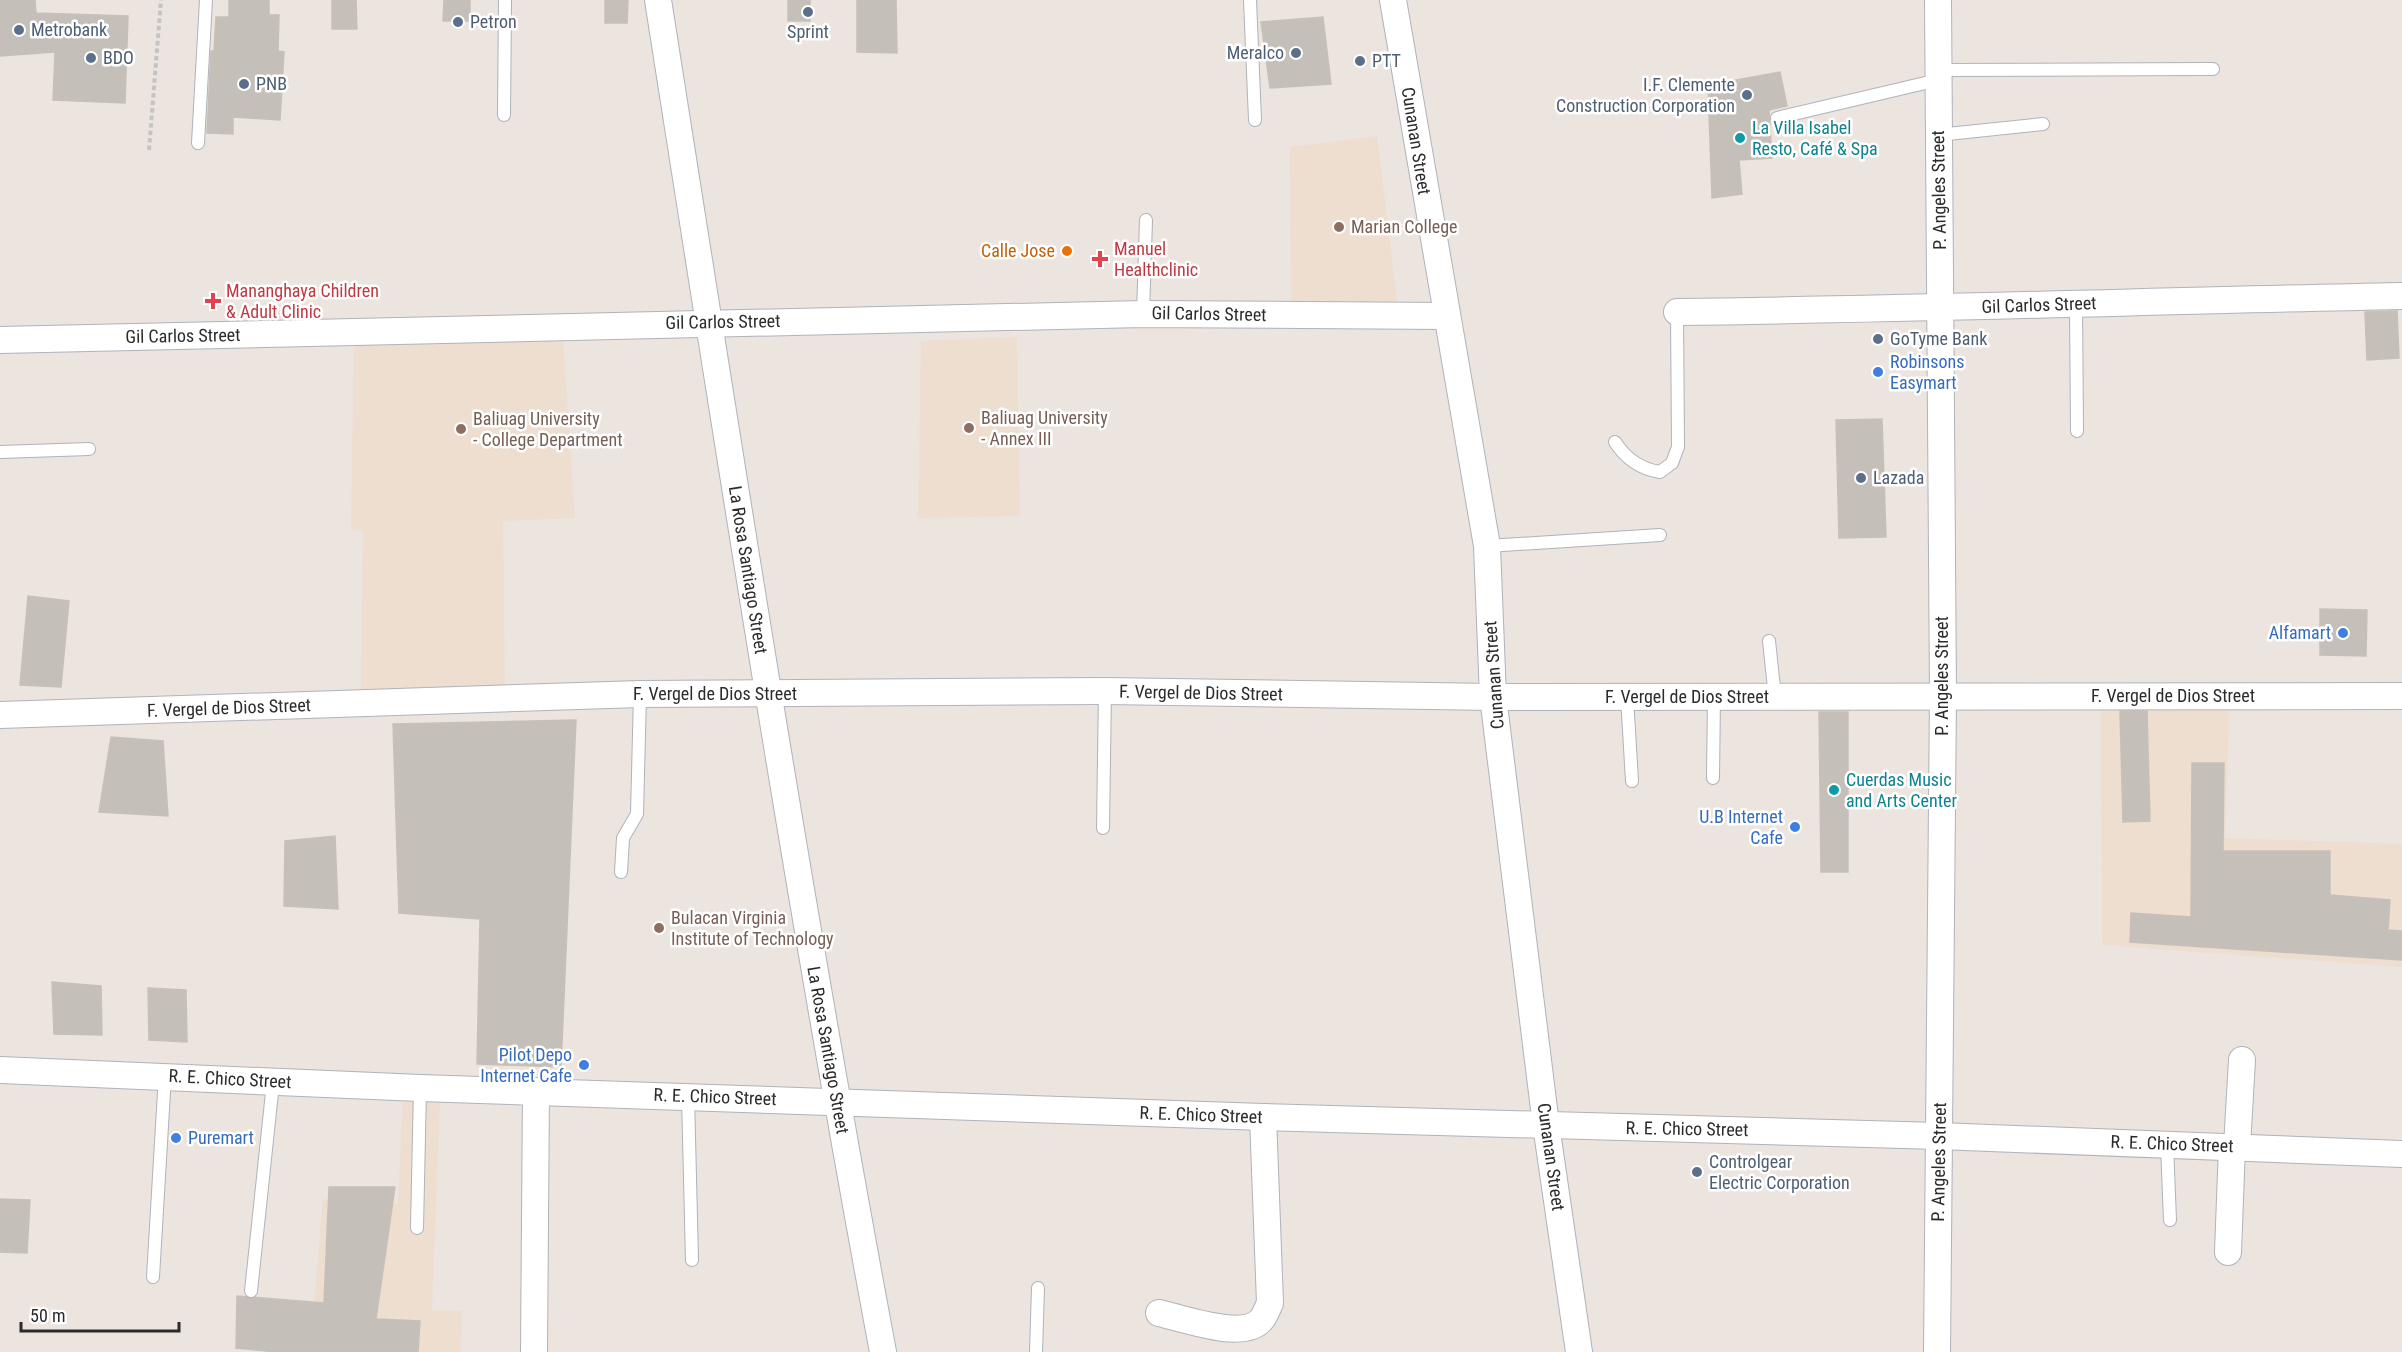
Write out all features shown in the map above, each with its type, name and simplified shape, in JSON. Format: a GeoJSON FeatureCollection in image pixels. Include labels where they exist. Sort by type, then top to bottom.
{"type":"FeatureCollection","features":[{"type":"Feature","properties":{"kind":"street","name":"La Rosa Santiago Street"},"geometry":{"type":"LineString","coordinates":[[658,0],[768,693],[836,1101],[883,1352]]}},
{"type":"Feature","properties":{"kind":"street","name":"Cunanan Street"},"geometry":{"type":"LineString","coordinates":[[1393,0],[1487,546],[1493,698],[1546,1125],[1579,1352]]}},
{"type":"Feature","properties":{"kind":"street","name":"P. Angeles Street"},"geometry":{"type":"LineString","coordinates":[[1936,1352],[1943,695],[1938,0]]}},
{"type":"Feature","properties":{"kind":"street","name":"Gil Carlos Street"},"geometry":{"type":"LineString","coordinates":[[1677,312],[1940,309],[2076,303],[2402,296]]}},
{"type":"Feature","properties":{"kind":"street","name":"Gil Carlos Street"},"geometry":{"type":"LineString","coordinates":[[0,340],[708,322],[1143,314],[1446,316]]}},
{"type":"Feature","properties":{"kind":"street","name":"F. Vergel de Dios Street"},"geometry":{"type":"LineString","coordinates":[[0,715],[640,694],[1105,691],[1493,698],[1775,698],[1943,695],[2402,696]]}},
{"type":"Feature","properties":{"kind":"street"},"geometry":{"type":"LineString","coordinates":[[2228,1252],[2242,1060]]}},
{"type":"Feature","properties":{"kind":"street","name":"R. E. Chico Street"},"geometry":{"type":"LineString","coordinates":[[0,1070],[165,1076],[273,1083],[1263,1117],[1939,1136],[2402,1154]]}},
{"type":"Feature","properties":{"kind":"street"},"geometry":{"type":"LineString","coordinates":[[534,1352],[536,1091]]}},
{"type":"Feature","properties":{"kind":"street"},"geometry":{"type":"LineString","coordinates":[[1159,1313],[1236,1330],[1254,1326],[1261,1320],[1270,1303],[1263,1117]]}},
{"type":"Feature","properties":{"kind":"lane"},"geometry":{"type":"LineString","coordinates":[[198,143],[206,0]]}},
{"type":"Feature","properties":{"kind":"lane"},"geometry":{"type":"LineString","coordinates":[[504,115],[505,0]]}},
{"type":"Feature","properties":{"kind":"lane"},"geometry":{"type":"LineString","coordinates":[[1250,0],[1255,120]]}},
{"type":"Feature","properties":{"kind":"lane"},"geometry":{"type":"LineString","coordinates":[[1777,118],[1938,75],[2213,69]]}},
{"type":"Feature","properties":{"kind":"lane"},"geometry":{"type":"LineString","coordinates":[[1938,135],[2043,124]]}},
{"type":"Feature","properties":{"kind":"lane"},"geometry":{"type":"LineString","coordinates":[[1143,314],[1146,220]]}},
{"type":"Feature","properties":{"kind":"lane"},"geometry":{"type":"LineString","coordinates":[[2076,303],[2077,431]]}},
{"type":"Feature","properties":{"kind":"lane"},"geometry":{"type":"LineString","coordinates":[[1616,442],[1623,455],[1646,470],[1660,472],[1672,463],[1678,447],[1677,312]]}},
{"type":"Feature","properties":{"kind":"lane"},"geometry":{"type":"LineString","coordinates":[[0,452],[89,449]]}},
{"type":"Feature","properties":{"kind":"lane"},"geometry":{"type":"LineString","coordinates":[[1487,546],[1660,535]]}},
{"type":"Feature","properties":{"kind":"lane"},"geometry":{"type":"LineString","coordinates":[[1769,640],[1775,698]]}},
{"type":"Feature","properties":{"kind":"lane"},"geometry":{"type":"LineString","coordinates":[[1104,828],[1105,691]]}},
{"type":"Feature","properties":{"kind":"lane"},"geometry":{"type":"LineString","coordinates":[[621,872],[623,838],[637,814],[640,694]]}},
{"type":"Feature","properties":{"kind":"lane"},"geometry":{"type":"LineString","coordinates":[[1627,697],[1632,781]]}},
{"type":"Feature","properties":{"kind":"lane"},"geometry":{"type":"LineString","coordinates":[[1713,778],[1714,697]]}},
{"type":"Feature","properties":{"kind":"lane"},"geometry":{"type":"LineString","coordinates":[[153,1277],[165,1076]]}},
{"type":"Feature","properties":{"kind":"lane"},"geometry":{"type":"LineString","coordinates":[[251,1291],[273,1083]]}},
{"type":"Feature","properties":{"kind":"lane"},"geometry":{"type":"LineString","coordinates":[[417,1228],[420,1088]]}},
{"type":"Feature","properties":{"kind":"lane"},"geometry":{"type":"LineString","coordinates":[[688,1096],[692,1260]]}},
{"type":"Feature","properties":{"kind":"lane"},"geometry":{"type":"LineString","coordinates":[[2167,1145],[2170,1220]]}},
{"type":"Feature","properties":{"kind":"lane"},"geometry":{"type":"LineString","coordinates":[[1036,1352],[1038,1288]]}},
{"type":"Feature","properties":{"kind":"path"},"geometry":{"type":"LineString","coordinates":[[149,150],[161,0]]}},
{"type":"Feature","properties":{"kind":"shaded area","name":"Marian College"},"geometry":{"type":"Polygon","coordinates":[[[1377,136],[1398,307],[1291,308],[1290,147],[1377,136]]]}},
{"type":"Feature","properties":{"kind":"shaded area","name":"Baliuag University - Annex III"},"geometry":{"type":"Polygon","coordinates":[[[1017,337],[1020,516],[918,518],[921,341],[1017,337]]]}},
{"type":"Feature","properties":{"kind":"shaded area","name":"Baliuag University - College Department"},"geometry":{"type":"Polygon","coordinates":[[[354,339],[563,341],[575,518],[503,521],[505,693],[361,693],[363,531],[351,530],[354,339]]]}},
{"type":"Feature","properties":{"kind":"shaded area"},"geometry":{"type":"Polygon","coordinates":[[[2230,694],[2225,838],[2402,844],[2402,967],[2102,945],[2101,696],[2230,694]]]}},
{"type":"Feature","properties":{"kind":"shaded area"},"geometry":{"type":"Polygon","coordinates":[[[403,1099],[440,1100],[432,1310],[462,1311],[461,1352],[310,1352],[323,1199],[398,1204],[403,1099]]]}},
{"type":"Feature","properties":{"kind":"building","name":"BDO"},"geometry":{"type":"Polygon","coordinates":[[[0,0],[35,0],[36,13],[128,16],[125,103],[53,100],[55,52],[0,56],[0,0]]]}},
{"type":"Feature","properties":{"kind":"building","name":"PNB"},"geometry":{"type":"Polygon","coordinates":[[[229,0],[269,0],[269,15],[279,15],[278,51],[284,52],[280,120],[233,117],[233,134],[207,133],[211,51],[214,51],[216,17],[229,17],[229,0]]]}},
{"type":"Feature","properties":{"kind":"building"},"geometry":{"type":"Polygon","coordinates":[[[332,0],[356,0],[357,29],[332,29],[332,0]]]}},
{"type":"Feature","properties":{"kind":"building"},"geometry":{"type":"Polygon","coordinates":[[[444,0],[470,0],[470,21],[443,21],[444,0]]]}},
{"type":"Feature","properties":{"kind":"building"},"geometry":{"type":"Polygon","coordinates":[[[605,0],[628,0],[627,23],[605,23],[605,0]]]}},
{"type":"Feature","properties":{"kind":"building"},"geometry":{"type":"Polygon","coordinates":[[[788,0],[810,0],[810,21],[788,21],[788,0]]]}},
{"type":"Feature","properties":{"kind":"building"},"geometry":{"type":"Polygon","coordinates":[[[857,0],[896,0],[897,53],[857,52],[857,0]]]}},
{"type":"Feature","properties":{"kind":"building","name":"Meralco"},"geometry":{"type":"Polygon","coordinates":[[[1323,17],[1331,84],[1270,88],[1261,22],[1323,17]]]}},
{"type":"Feature","properties":{"kind":"building"},"geometry":{"type":"Polygon","coordinates":[[[1780,72],[1787,106],[1769,110],[1772,158],[1739,160],[1742,194],[1712,198],[1708,85],[1780,72]]]}},
{"type":"Feature","properties":{"kind":"building"},"geometry":{"type":"Polygon","coordinates":[[[2397,311],[2399,358],[2367,360],[2365,312],[2397,311]]]}},
{"type":"Feature","properties":{"kind":"building","name":"Lazada"},"geometry":{"type":"Polygon","coordinates":[[[1882,419],[1886,537],[1839,538],[1836,420],[1882,419]]]}},
{"type":"Feature","properties":{"kind":"building"},"geometry":{"type":"Polygon","coordinates":[[[28,596],[69,601],[61,687],[20,685],[28,596]]]}},
{"type":"Feature","properties":{"kind":"building","name":"Alfamart"},"geometry":{"type":"Polygon","coordinates":[[[2320,609],[2367,610],[2366,656],[2320,655],[2320,609]]]}},
{"type":"Feature","properties":{"kind":"building"},"geometry":{"type":"Polygon","coordinates":[[[2120,711],[2147,711],[2150,821],[2123,822],[2120,711]]]}},
{"type":"Feature","properties":{"kind":"building","name":"Cuerdas Music and Arts Center"},"geometry":{"type":"Polygon","coordinates":[[[1819,712],[1848,712],[1848,872],[1821,872],[1819,712]]]}},
{"type":"Feature","properties":{"kind":"building"},"geometry":{"type":"Polygon","coordinates":[[[576,720],[561,1067],[477,1064],[480,919],[399,913],[393,724],[576,720]]]}},
{"type":"Feature","properties":{"kind":"building"},"geometry":{"type":"Polygon","coordinates":[[[111,737],[163,741],[168,816],[99,812],[111,737]]]}},
{"type":"Feature","properties":{"kind":"building"},"geometry":{"type":"Polygon","coordinates":[[[2192,763],[2224,763],[2223,851],[2330,851],[2330,895],[2390,900],[2388,930],[2402,931],[2402,960],[2130,942],[2131,913],[2191,917],[2192,763]]]}},
{"type":"Feature","properties":{"kind":"building"},"geometry":{"type":"Polygon","coordinates":[[[335,836],[338,909],[284,906],[285,841],[335,836]]]}},
{"type":"Feature","properties":{"kind":"building"},"geometry":{"type":"Polygon","coordinates":[[[52,982],[101,986],[102,1035],[54,1034],[52,982]]]}},
{"type":"Feature","properties":{"kind":"building"},"geometry":{"type":"Polygon","coordinates":[[[148,988],[186,990],[187,1042],[149,1040],[148,988]]]}},
{"type":"Feature","properties":{"kind":"building"},"geometry":{"type":"Polygon","coordinates":[[[329,1187],[395,1187],[376,1319],[420,1321],[418,1352],[276,1352],[236,1348],[237,1296],[324,1303],[329,1187]]]}},
{"type":"Feature","properties":{"kind":"building"},"geometry":{"type":"Polygon","coordinates":[[[0,1199],[30,1200],[27,1253],[0,1252],[0,1199]]]}},
{"type":"Feature","properties":{"kind":"place","name":"Sprint"},"geometry":{"type":"Point","coordinates":[808,12]}},
{"type":"Feature","properties":{"kind":"place","name":"Petron"},"geometry":{"type":"Point","coordinates":[458,22]}},
{"type":"Feature","properties":{"kind":"place","name":"Metrobank"},"geometry":{"type":"Point","coordinates":[19,30]}},
{"type":"Feature","properties":{"kind":"place","name":"Meralco"},"geometry":{"type":"Point","coordinates":[1296,53]}},
{"type":"Feature","properties":{"kind":"place","name":"BDO"},"geometry":{"type":"Point","coordinates":[91,58]}},
{"type":"Feature","properties":{"kind":"place","name":"PTT"},"geometry":{"type":"Point","coordinates":[1360,61]}},
{"type":"Feature","properties":{"kind":"place","name":"PNB"},"geometry":{"type":"Point","coordinates":[244,84]}},
{"type":"Feature","properties":{"kind":"place","name":"I.F. Clemente Construction Corporation"},"geometry":{"type":"Point","coordinates":[1747,95]}},
{"type":"Feature","properties":{"kind":"place","name":"La Villa Isabel Resto, Café & Spa"},"geometry":{"type":"Point","coordinates":[1740,138]}},
{"type":"Feature","properties":{"kind":"place","name":"Marian College"},"geometry":{"type":"Point","coordinates":[1339,227]}},
{"type":"Feature","properties":{"kind":"place","name":"Calle Jose"},"geometry":{"type":"Point","coordinates":[1067,251]}},
{"type":"Feature","properties":{"kind":"place","name":"Manuel Healthclinic"},"geometry":{"type":"Point","coordinates":[1100,259]}},
{"type":"Feature","properties":{"kind":"place","name":"Mananghaya Children & Adult Clinic"},"geometry":{"type":"Point","coordinates":[213,301]}},
{"type":"Feature","properties":{"kind":"place","name":"GoTyme Bank"},"geometry":{"type":"Point","coordinates":[1878,339]}},
{"type":"Feature","properties":{"kind":"place","name":"Robinsons Easymart"},"geometry":{"type":"Point","coordinates":[1878,372]}},
{"type":"Feature","properties":{"kind":"place","name":"Baliuag University - Annex III"},"geometry":{"type":"Point","coordinates":[969,428]}},
{"type":"Feature","properties":{"kind":"place","name":"Baliuag University - College Department"},"geometry":{"type":"Point","coordinates":[461,429]}},
{"type":"Feature","properties":{"kind":"place","name":"Lazada"},"geometry":{"type":"Point","coordinates":[1861,478]}},
{"type":"Feature","properties":{"kind":"place","name":"Alfamart"},"geometry":{"type":"Point","coordinates":[2343,633]}},
{"type":"Feature","properties":{"kind":"place","name":"Cuerdas Music and Arts Center"},"geometry":{"type":"Point","coordinates":[1834,790]}},
{"type":"Feature","properties":{"kind":"place","name":"U.B Internet Cafe"},"geometry":{"type":"Point","coordinates":[1795,827]}},
{"type":"Feature","properties":{"kind":"place","name":"Bulacan Virginia Institute of Technology"},"geometry":{"type":"Point","coordinates":[659,928]}},
{"type":"Feature","properties":{"kind":"place","name":"Pilot Depo Internet Cafe"},"geometry":{"type":"Point","coordinates":[584,1065]}},
{"type":"Feature","properties":{"kind":"place","name":"Puremart"},"geometry":{"type":"Point","coordinates":[176,1138]}},
{"type":"Feature","properties":{"kind":"place","name":"Controlgear Electric Corporation"},"geometry":{"type":"Point","coordinates":[1697,1172]}}]}
